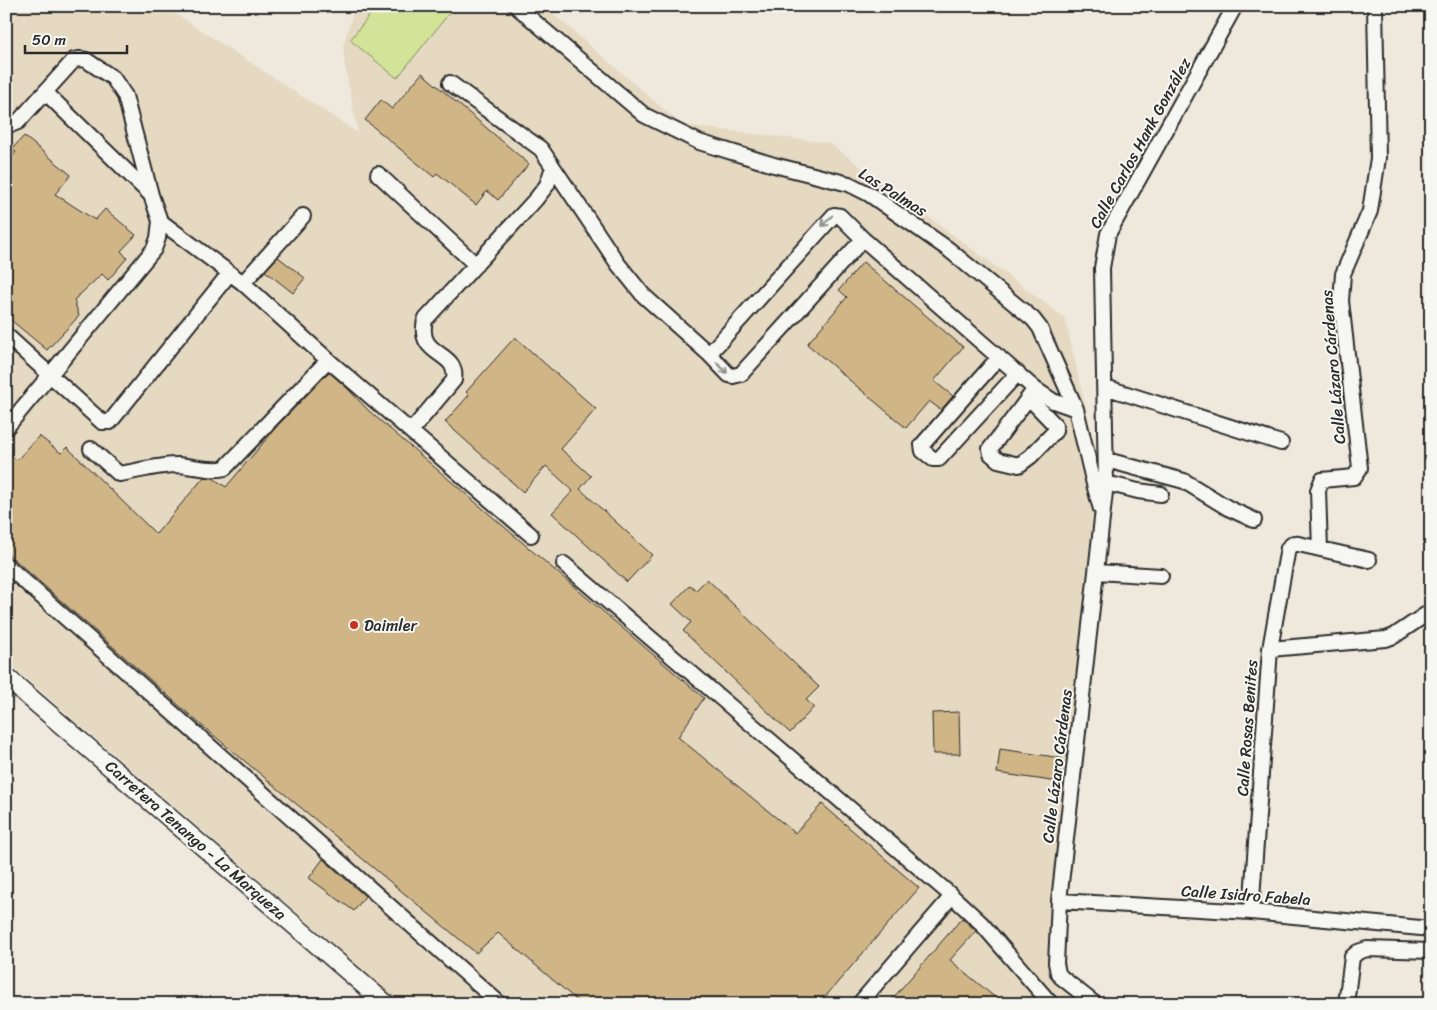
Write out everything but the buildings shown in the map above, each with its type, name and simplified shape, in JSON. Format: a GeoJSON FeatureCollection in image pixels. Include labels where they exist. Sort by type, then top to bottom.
{"type":"FeatureCollection","features":[{"type":"Feature","properties":{"kind":"main road","name":"Carretera Tenango - La Marqueza"},"geometry":{"type":"LineString","coordinates":[[6,677],[386,1004]]}},
{"type":"Feature","properties":{"kind":"street","name":"Las Palmas"},"geometry":{"type":"LineString","coordinates":[[516,6],[644,115],[699,142],[848,184],[869,194],[948,249],[1037,323],[1076,409],[1103,514]]}},
{"type":"Feature","properties":{"kind":"street","name":"Calle Carlos Hank González"},"geometry":{"type":"LineString","coordinates":[[1103,514],[1107,460],[1102,268],[1108,234],[1235,6]]}},
{"type":"Feature","properties":{"kind":"street","name":"Calle Lázaro Cárdenas"},"geometry":{"type":"LineString","coordinates":[[1320,549],[1319,484],[1322,480],[1354,477],[1360,468],[1341,301],[1343,274],[1370,211],[1378,158],[1375,6]]}},
{"type":"Feature","properties":{"kind":"street"},"geometry":{"type":"LineString","coordinates":[[6,123],[13,124],[18,122],[76,59],[86,60],[113,78],[125,96],[151,195],[160,221],[158,238],[154,249],[6,428]]}},
{"type":"Feature","properties":{"kind":"street"},"geometry":{"type":"LineString","coordinates":[[450,82],[541,149],[618,264],[637,288],[729,375],[741,374],[863,239]]}},
{"type":"Feature","properties":{"kind":"street"},"geometry":{"type":"LineString","coordinates":[[45,92],[151,195]]}},
{"type":"Feature","properties":{"kind":"street"},"geometry":{"type":"LineString","coordinates":[[411,432],[454,380],[455,371],[452,364],[428,346],[423,328],[425,320],[536,199],[547,185],[553,167]]}},
{"type":"Feature","properties":{"kind":"street"},"geometry":{"type":"LineString","coordinates":[[378,174],[476,265]]}},
{"type":"Feature","properties":{"kind":"street"},"geometry":{"type":"LineString","coordinates":[[242,283],[303,216]]}},
{"type":"Feature","properties":{"kind":"street"},"geometry":{"type":"LineString","coordinates":[[708,354],[832,216],[840,216],[863,239],[1018,373],[1055,425],[1054,431],[1031,456],[1019,465],[998,460],[991,454],[990,449],[1032,394]]}},
{"type":"Feature","properties":{"kind":"street"},"geometry":{"type":"LineString","coordinates":[[160,221],[242,283],[328,360],[531,535]]}},
{"type":"Feature","properties":{"kind":"street"},"geometry":{"type":"LineString","coordinates":[[6,335],[102,422],[110,422],[229,274]]}},
{"type":"Feature","properties":{"kind":"street"},"geometry":{"type":"LineString","coordinates":[[999,357],[922,445],[923,451],[933,459],[938,459],[1018,373]]}},
{"type":"Feature","properties":{"kind":"street"},"geometry":{"type":"LineString","coordinates":[[91,449],[119,474],[172,466],[202,467],[213,470],[225,468],[328,360]]}},
{"type":"Feature","properties":{"kind":"street"},"geometry":{"type":"LineString","coordinates":[[1105,387],[1281,442]]}},
{"type":"Feature","properties":{"kind":"street"},"geometry":{"type":"LineString","coordinates":[[1032,394],[1076,409]]}},
{"type":"Feature","properties":{"kind":"street"},"geometry":{"type":"LineString","coordinates":[[1107,460],[1184,481],[1228,508],[1254,520]]}},
{"type":"Feature","properties":{"kind":"street"},"geometry":{"type":"LineString","coordinates":[[1106,483],[1138,491],[1161,494]]}},
{"type":"Feature","properties":{"kind":"street","name":"Calle Lázaro Cárdenas"},"geometry":{"type":"LineString","coordinates":[[1095,1004],[1058,973],[1056,964],[1059,901],[1103,514]]}},
{"type":"Feature","properties":{"kind":"street","name":"Calle Rosas Benites"},"geometry":{"type":"LineString","coordinates":[[1251,912],[1270,649],[1288,548],[1294,543],[1320,549]]}},
{"type":"Feature","properties":{"kind":"street"},"geometry":{"type":"LineString","coordinates":[[1320,549],[1370,560]]}},
{"type":"Feature","properties":{"kind":"street"},"geometry":{"type":"LineString","coordinates":[[564,564],[952,896],[981,923],[1052,1004]]}},
{"type":"Feature","properties":{"kind":"street"},"geometry":{"type":"LineString","coordinates":[[6,565],[500,1004]]}},
{"type":"Feature","properties":{"kind":"street"},"geometry":{"type":"LineString","coordinates":[[1097,572],[1162,576]]}},
{"type":"Feature","properties":{"kind":"street"},"geometry":{"type":"LineString","coordinates":[[1270,649],[1386,639],[1394,636],[1431,611]]}},
{"type":"Feature","properties":{"kind":"street"},"geometry":{"type":"LineString","coordinates":[[859,1004],[952,896]]}},
{"type":"Feature","properties":{"kind":"street","name":"Calle Isidro Fabela"},"geometry":{"type":"LineString","coordinates":[[1059,901],[1251,912],[1431,929]]}},
{"type":"Feature","properties":{"kind":"street"},"geometry":{"type":"LineString","coordinates":[[1346,1004],[1352,957],[1358,952],[1367,949],[1431,951]]}},
{"type":"Feature","properties":{"kind":"shaded area","name":"Daimler"},"geometry":{"type":"Polygon","coordinates":[[[46,6],[164,6],[358,133],[343,46],[355,6],[544,6],[682,125],[829,143],[1065,318],[1103,483],[1049,964],[1113,1004],[402,1004],[6,661],[6,10],[46,6]]]}},
{"type":"Feature","properties":{"kind":"green space"},"geometry":{"type":"Polygon","coordinates":[[[377,6],[455,6],[397,78],[350,40],[377,6]]]}},
{"type":"Feature","properties":{"kind":"place","name":"Daimler"},"geometry":{"type":"Point","coordinates":[354,625]}}]}
